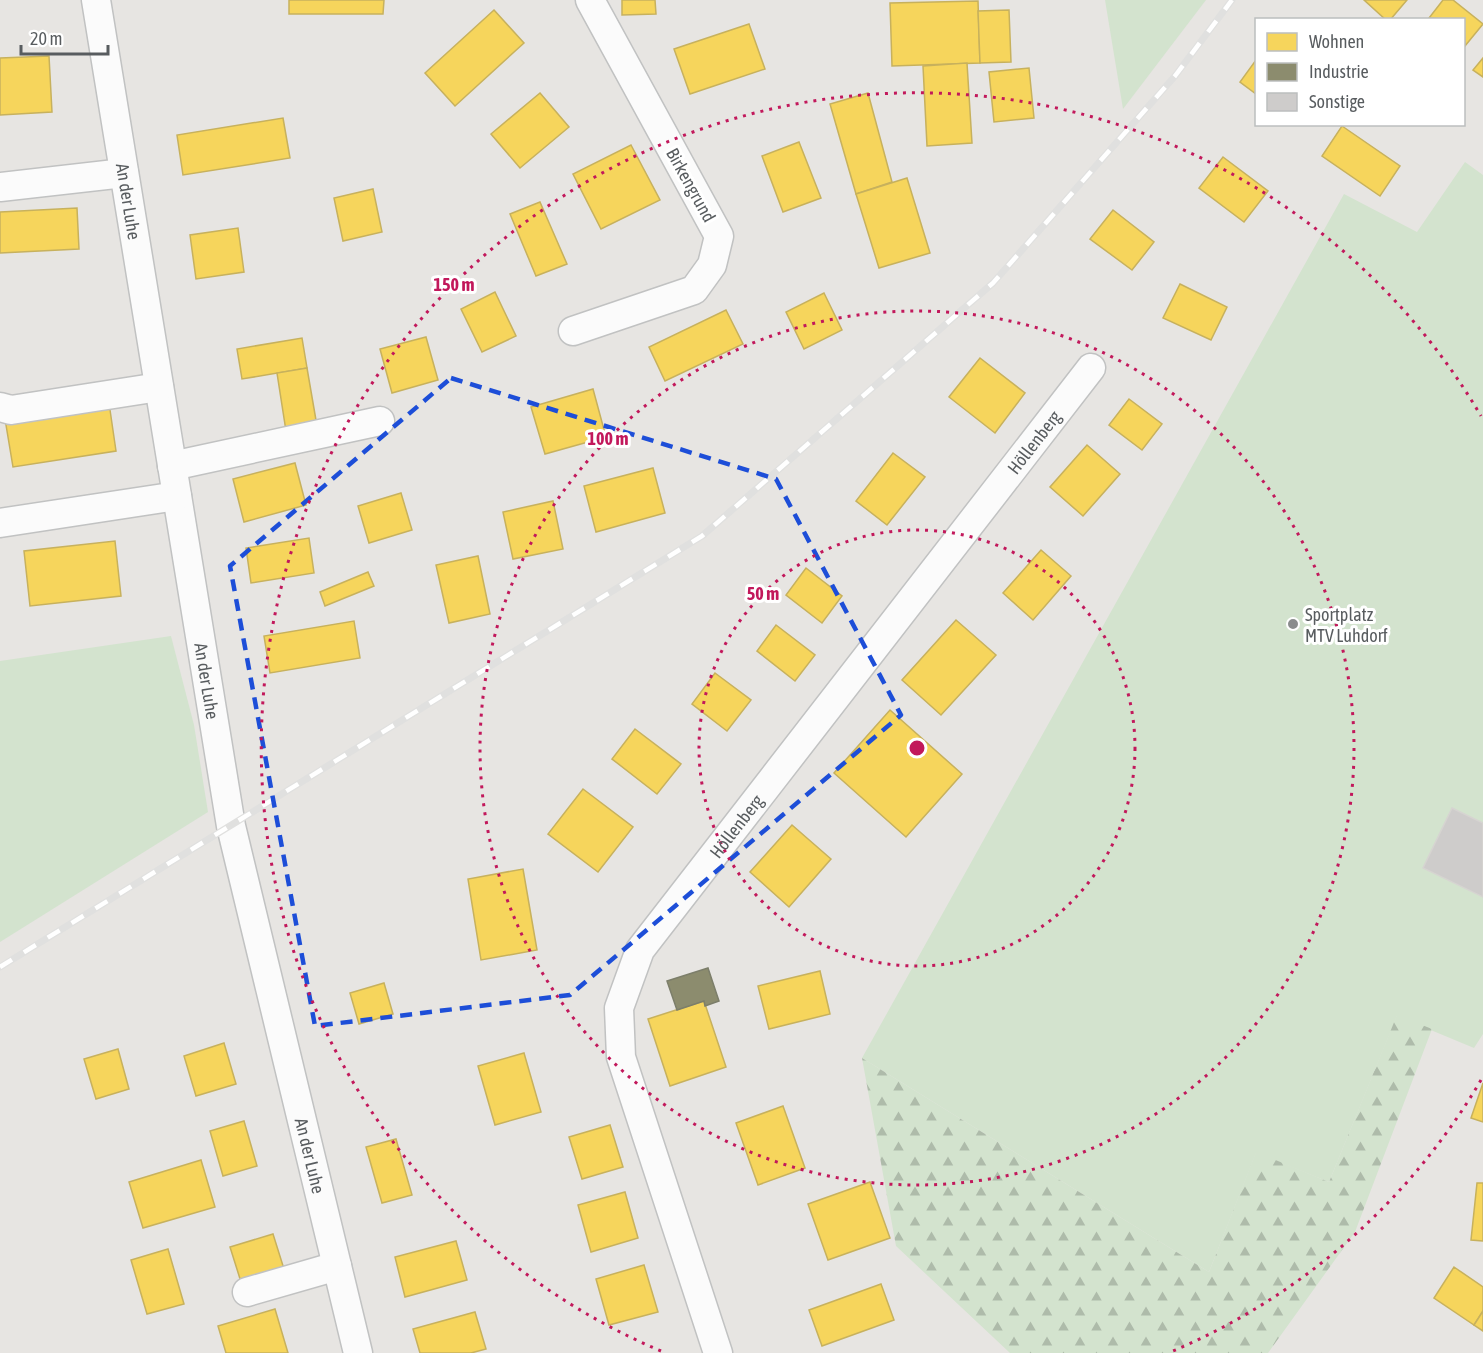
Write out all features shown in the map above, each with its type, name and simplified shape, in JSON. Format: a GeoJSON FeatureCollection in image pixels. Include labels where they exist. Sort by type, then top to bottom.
{"type":"FeatureCollection","features":[{"type":"Feature","properties":{"kind":"street","name":"An der Luhe"},"geometry":{"type":"LineString","coordinates":[[96,0],[231,826],[358,1353]]}},
{"type":"Feature","properties":{"kind":"street","name":"Birkengrund"},"geometry":{"type":"LineString","coordinates":[[573,331],[694,290],[712,265],[719,236],[590,0]]}},
{"type":"Feature","properties":{"kind":"street"},"geometry":{"type":"LineString","coordinates":[[0,187],[124,173]]}},
{"type":"Feature","properties":{"kind":"street","name":"Höllenberg"},"geometry":{"type":"LineString","coordinates":[[718,1353],[621,1057],[619,1008],[640,950],[1091,368]]}},
{"type":"Feature","properties":{"kind":"street"},"geometry":{"type":"LineString","coordinates":[[0,407],[11,410],[159,387]]}},
{"type":"Feature","properties":{"kind":"street"},"geometry":{"type":"LineString","coordinates":[[172,466],[380,421]]}},
{"type":"Feature","properties":{"kind":"street"},"geometry":{"type":"LineString","coordinates":[[0,523],[177,496]]}},
{"type":"Feature","properties":{"kind":"street"},"geometry":{"type":"LineString","coordinates":[[247,1292],[337,1266]]}},
{"type":"Feature","properties":{"kind":"highlighted area"},"geometry":{"type":"Polygon","coordinates":[[[451,378],[776,479],[901,715],[570,995],[315,1026],[230,566],[451,378]]]}},
{"type":"Feature","properties":{"kind":"green space"},"geometry":{"type":"Polygon","coordinates":[[[1105,0],[1206,0],[1123,109],[1105,0]]]}},
{"type":"Feature","properties":{"kind":"green space","name":"Sportplatz MTV Luhdorf"},"geometry":{"type":"Polygon","coordinates":[[[1465,162],[1483,175],[1483,1034],[1474,1048],[1397,1016],[1329,1182],[1256,1153],[1209,1272],[862,1058],[1344,194],[1417,232],[1465,162]]]}},
{"type":"Feature","properties":{"kind":"green space"},"geometry":{"type":"Polygon","coordinates":[[[171,636],[194,725],[208,812],[0,942],[0,661],[171,636]]]}},
{"type":"Feature","properties":{"kind":"green space"},"geometry":{"type":"Polygon","coordinates":[[[1397,1015],[1432,1029],[1355,1232],[1268,1353],[1010,1353],[896,1246],[862,1058],[1209,1272],[1256,1152],[1329,1182],[1397,1015]]]}},
{"type":"Feature","properties":{"kind":"building: Wohnen"},"geometry":{"type":"Polygon","coordinates":[[[289,0],[384,0],[383,14],[289,14],[289,0]]]}},
{"type":"Feature","properties":{"kind":"building: Wohnen"},"geometry":{"type":"Polygon","coordinates":[[[622,0],[655,0],[656,14],[622,15],[622,0]]]}},
{"type":"Feature","properties":{"kind":"building: Wohnen"},"geometry":{"type":"Polygon","coordinates":[[[1364,0],[1407,0],[1392,18],[1384,18],[1364,0]]]}},
{"type":"Feature","properties":{"kind":"building: Wohnen"},"geometry":{"type":"Polygon","coordinates":[[[1443,0],[1453,0],[1483,24],[1465,46],[1465,18],[1429,18],[1443,0]]]}},
{"type":"Feature","properties":{"kind":"building: Wohnen"},"geometry":{"type":"Polygon","coordinates":[[[978,1],[980,63],[892,66],[890,3],[978,1]]]}},
{"type":"Feature","properties":{"kind":"building: Wohnen"},"geometry":{"type":"Polygon","coordinates":[[[494,10],[524,43],[455,106],[425,73],[494,10]]]}},
{"type":"Feature","properties":{"kind":"building: Wohnen"},"geometry":{"type":"Polygon","coordinates":[[[1009,10],[1011,62],[980,63],[978,11],[1009,10]]]}},
{"type":"Feature","properties":{"kind":"building: Wohnen"},"geometry":{"type":"Polygon","coordinates":[[[749,24],[765,69],[690,94],[674,49],[749,24]]]}},
{"type":"Feature","properties":{"kind":"building: Wohnen"},"geometry":{"type":"Polygon","coordinates":[[[49,56],[52,112],[0,115],[0,58],[49,56]]]}},
{"type":"Feature","properties":{"kind":"building: Wohnen"},"geometry":{"type":"Polygon","coordinates":[[[1483,58],[1483,77],[1473,70],[1483,58]]]}},
{"type":"Feature","properties":{"kind":"building: Wohnen"},"geometry":{"type":"Polygon","coordinates":[[[1255,61],[1255,93],[1240,82],[1255,61]]]}},
{"type":"Feature","properties":{"kind":"building: Wohnen"},"geometry":{"type":"Polygon","coordinates":[[[967,63],[972,143],[927,146],[923,66],[967,63]]]}},
{"type":"Feature","properties":{"kind":"building: Wohnen"},"geometry":{"type":"Polygon","coordinates":[[[1029,68],[1034,118],[994,122],[989,72],[1029,68]]]}},
{"type":"Feature","properties":{"kind":"building: Wohnen"},"geometry":{"type":"Polygon","coordinates":[[[540,93],[569,127],[520,168],[491,134],[540,93]]]}},
{"type":"Feature","properties":{"kind":"building: Wohnen"},"geometry":{"type":"Polygon","coordinates":[[[868,93],[892,182],[856,194],[830,104],[868,93]]]}},
{"type":"Feature","properties":{"kind":"building: Wohnen"},"geometry":{"type":"Polygon","coordinates":[[[283,118],[290,158],[183,175],[177,135],[283,118]]]}},
{"type":"Feature","properties":{"kind":"building: Wohnen"},"geometry":{"type":"Polygon","coordinates":[[[1342,126],[1400,166],[1380,196],[1322,156],[1342,126]]]}},
{"type":"Feature","properties":{"kind":"building: Wohnen"},"geometry":{"type":"Polygon","coordinates":[[[799,142],[821,198],[783,212],[762,156],[799,142]]]}},
{"type":"Feature","properties":{"kind":"building: Wohnen"},"geometry":{"type":"Polygon","coordinates":[[[631,145],[660,200],[601,229],[573,174],[631,145]]]}},
{"type":"Feature","properties":{"kind":"building: Wohnen"},"geometry":{"type":"Polygon","coordinates":[[[1223,157],[1268,191],[1244,222],[1199,188],[1223,157]]]}},
{"type":"Feature","properties":{"kind":"building: Wohnen"},"geometry":{"type":"Polygon","coordinates":[[[907,178],[930,253],[879,268],[856,194],[907,178]]]}},
{"type":"Feature","properties":{"kind":"building: Wohnen"},"geometry":{"type":"Polygon","coordinates":[[[373,189],[382,232],[343,241],[334,198],[373,189]]]}},
{"type":"Feature","properties":{"kind":"building: Wohnen"},"geometry":{"type":"Polygon","coordinates":[[[540,202],[567,264],[536,276],[510,214],[540,202]]]}},
{"type":"Feature","properties":{"kind":"building: Wohnen"},"geometry":{"type":"Polygon","coordinates":[[[77,208],[79,249],[0,253],[0,212],[77,208]]]}},
{"type":"Feature","properties":{"kind":"building: Wohnen"},"geometry":{"type":"Polygon","coordinates":[[[1113,210],[1154,242],[1132,270],[1090,239],[1113,210]]]}},
{"type":"Feature","properties":{"kind":"building: Wohnen"},"geometry":{"type":"Polygon","coordinates":[[[238,228],[244,272],[196,279],[190,235],[238,228]]]}},
{"type":"Feature","properties":{"kind":"building: Wohnen"},"geometry":{"type":"Polygon","coordinates":[[[1180,284],[1227,307],[1211,340],[1163,318],[1180,284]]]}},
{"type":"Feature","properties":{"kind":"building: Wohnen"},"geometry":{"type":"Polygon","coordinates":[[[495,292],[516,336],[482,352],[461,309],[495,292]]]}},
{"type":"Feature","properties":{"kind":"building: Wohnen"},"geometry":{"type":"Polygon","coordinates":[[[824,293],[842,330],[804,349],[786,312],[824,293]]]}},
{"type":"Feature","properties":{"kind":"building: Wohnen"},"geometry":{"type":"Polygon","coordinates":[[[726,310],[743,344],[665,381],[649,347],[726,310]]]}},
{"type":"Feature","properties":{"kind":"building: Wohnen"},"geometry":{"type":"Polygon","coordinates":[[[426,337],[438,380],[392,393],[380,349],[426,337]]]}},
{"type":"Feature","properties":{"kind":"building: Wohnen"},"geometry":{"type":"Polygon","coordinates":[[[302,338],[307,368],[242,379],[237,349],[302,338]]]}},
{"type":"Feature","properties":{"kind":"building: Wohnen"},"geometry":{"type":"Polygon","coordinates":[[[980,358],[1025,393],[995,433],[949,397],[980,358]]]}},
{"type":"Feature","properties":{"kind":"building: Wohnen"},"geometry":{"type":"Polygon","coordinates":[[[307,368],[317,426],[286,431],[277,373],[307,368]]]}},
{"type":"Feature","properties":{"kind":"building: Wohnen"},"geometry":{"type":"Polygon","coordinates":[[[593,389],[606,437],[545,454],[531,407],[593,389]]]}},
{"type":"Feature","properties":{"kind":"building: Wohnen"},"geometry":{"type":"Polygon","coordinates":[[[1129,399],[1162,424],[1142,450],[1109,425],[1129,399]]]}},
{"type":"Feature","properties":{"kind":"building: Wohnen"},"geometry":{"type":"Polygon","coordinates":[[[109,403],[116,451],[13,467],[5,419],[109,403]]]}},
{"type":"Feature","properties":{"kind":"building: Wohnen"},"geometry":{"type":"Polygon","coordinates":[[[1087,445],[1120,474],[1083,516],[1050,487],[1087,445]]]}},
{"type":"Feature","properties":{"kind":"building: Wohnen"},"geometry":{"type":"Polygon","coordinates":[[[893,453],[925,477],[887,525],[856,501],[893,453]]]}},
{"type":"Feature","properties":{"kind":"building: Wohnen"},"geometry":{"type":"Polygon","coordinates":[[[295,463],[306,505],[244,522],[233,479],[295,463]]]}},
{"type":"Feature","properties":{"kind":"building: Wohnen"},"geometry":{"type":"Polygon","coordinates":[[[653,468],[665,513],[596,532],[584,486],[653,468]]]}},
{"type":"Feature","properties":{"kind":"building: Wohnen"},"geometry":{"type":"Polygon","coordinates":[[[401,493],[412,530],[369,543],[358,506],[401,493]]]}},
{"type":"Feature","properties":{"kind":"building: Wohnen"},"geometry":{"type":"Polygon","coordinates":[[[553,501],[563,549],[513,559],[503,512],[553,501]]]}},
{"type":"Feature","properties":{"kind":"building: Wohnen"},"geometry":{"type":"Polygon","coordinates":[[[309,538],[314,573],[251,583],[246,548],[309,538]]]}},
{"type":"Feature","properties":{"kind":"building: Wohnen"},"geometry":{"type":"Polygon","coordinates":[[[115,541],[121,596],[30,606],[24,551],[115,541]]]}},
{"type":"Feature","properties":{"kind":"building: Wohnen"},"geometry":{"type":"Polygon","coordinates":[[[1041,550],[1071,576],[1033,620],[1003,593],[1041,550]]]}},
{"type":"Feature","properties":{"kind":"building: Wohnen"},"geometry":{"type":"Polygon","coordinates":[[[478,556],[490,614],[449,623],[436,565],[478,556]]]}},
{"type":"Feature","properties":{"kind":"building: Wohnen"},"geometry":{"type":"Polygon","coordinates":[[[806,568],[842,596],[822,623],[786,595],[806,568]]]}},
{"type":"Feature","properties":{"kind":"building: Wohnen"},"geometry":{"type":"Polygon","coordinates":[[[368,572],[374,586],[325,606],[320,592],[368,572]]]}},
{"type":"Feature","properties":{"kind":"building: Wohnen"},"geometry":{"type":"Polygon","coordinates":[[[956,620],[996,655],[941,715],[902,680],[956,620]]]}},
{"type":"Feature","properties":{"kind":"building: Wohnen"},"geometry":{"type":"Polygon","coordinates":[[[354,621],[360,658],[270,673],[264,636],[354,621]]]}},
{"type":"Feature","properties":{"kind":"building: Wohnen"},"geometry":{"type":"Polygon","coordinates":[[[776,625],[815,655],[795,681],[757,651],[776,625]]]}},
{"type":"Feature","properties":{"kind":"building: Wohnen"},"geometry":{"type":"Polygon","coordinates":[[[715,673],[751,700],[727,731],[692,704],[715,673]]]}},
{"type":"Feature","properties":{"kind":"building: Wohnen"},"geometry":{"type":"Polygon","coordinates":[[[890,710],[962,774],[906,837],[834,773],[890,710]]]}},
{"type":"Feature","properties":{"kind":"building: Wohnen"},"geometry":{"type":"Polygon","coordinates":[[[635,729],[681,764],[657,794],[612,759],[635,729]]]}},
{"type":"Feature","properties":{"kind":"building: Wohnen"},"geometry":{"type":"Polygon","coordinates":[[[583,789],[633,827],[598,872],[548,834],[583,789]]]}},
{"type":"Feature","properties":{"kind":"building: Wohnen"},"geometry":{"type":"Polygon","coordinates":[[[792,825],[831,859],[789,907],[750,872],[792,825]]]}},
{"type":"Feature","properties":{"kind":"building: Wohnen"},"geometry":{"type":"Polygon","coordinates":[[[523,869],[537,950],[481,960],[468,879],[523,869]]]}},
{"type":"Feature","properties":{"kind":"building: Wohnen"},"geometry":{"type":"Polygon","coordinates":[[[820,971],[830,1014],[769,1029],[758,986],[820,971]]]}},
{"type":"Feature","properties":{"kind":"building: Wohnen"},"geometry":{"type":"Polygon","coordinates":[[[384,983],[393,1014],[359,1024],[350,993],[384,983]]]}},
{"type":"Feature","properties":{"kind":"building: Wohnen"},"geometry":{"type":"Polygon","coordinates":[[[704,1001],[726,1067],[670,1086],[648,1019],[704,1001]]]}},
{"type":"Feature","properties":{"kind":"building: Wohnen"},"geometry":{"type":"Polygon","coordinates":[[[224,1043],[236,1084],[196,1096],[184,1056],[224,1043]]]}},
{"type":"Feature","properties":{"kind":"building: Wohnen"},"geometry":{"type":"Polygon","coordinates":[[[118,1049],[129,1089],[96,1099],[84,1059],[118,1049]]]}},
{"type":"Feature","properties":{"kind":"building: Wohnen"},"geometry":{"type":"Polygon","coordinates":[[[524,1053],[541,1112],[495,1125],[478,1066],[524,1053]]]}},
{"type":"Feature","properties":{"kind":"building: Wohnen"},"geometry":{"type":"Polygon","coordinates":[[[1483,1083],[1483,1122],[1471,1118],[1483,1083]]]}},
{"type":"Feature","properties":{"kind":"building: Wohnen"},"geometry":{"type":"Polygon","coordinates":[[[783,1106],[805,1168],[758,1185],[736,1123],[783,1106]]]}},
{"type":"Feature","properties":{"kind":"building: Wohnen"},"geometry":{"type":"Polygon","coordinates":[[[244,1121],[257,1166],[223,1176],[210,1131],[244,1121]]]}},
{"type":"Feature","properties":{"kind":"building: Wohnen"},"geometry":{"type":"Polygon","coordinates":[[[610,1125],[623,1167],[582,1179],[569,1137],[610,1125]]]}},
{"type":"Feature","properties":{"kind":"building: Wohnen"},"geometry":{"type":"Polygon","coordinates":[[[396,1139],[412,1195],[382,1203],[366,1147],[396,1139]]]}},
{"type":"Feature","properties":{"kind":"building: Wohnen"},"geometry":{"type":"Polygon","coordinates":[[[201,1160],[215,1207],[143,1228],[129,1182],[201,1160]]]}},
{"type":"Feature","properties":{"kind":"building: Wohnen"},"geometry":{"type":"Polygon","coordinates":[[[870,1182],[890,1238],[828,1260],[808,1204],[870,1182]]]}},
{"type":"Feature","properties":{"kind":"building: Wohnen"},"geometry":{"type":"Polygon","coordinates":[[[1477,1183],[1483,1183],[1483,1241],[1471,1240],[1477,1183]]]}},
{"type":"Feature","properties":{"kind":"building: Wohnen"},"geometry":{"type":"Polygon","coordinates":[[[625,1192],[638,1238],[591,1252],[578,1205],[625,1192]]]}},
{"type":"Feature","properties":{"kind":"building: Wohnen"},"geometry":{"type":"Polygon","coordinates":[[[273,1234],[284,1269],[241,1282],[230,1247],[273,1234]]]}},
{"type":"Feature","properties":{"kind":"building: Wohnen"},"geometry":{"type":"Polygon","coordinates":[[[456,1241],[467,1280],[405,1297],[395,1257],[456,1241]]]}},
{"type":"Feature","properties":{"kind":"building: Wohnen"},"geometry":{"type":"Polygon","coordinates":[[[168,1249],[184,1304],[147,1314],[131,1260],[168,1249]]]}},
{"type":"Feature","properties":{"kind":"building: Wohnen"},"geometry":{"type":"Polygon","coordinates":[[[644,1265],[658,1312],[609,1325],[596,1279],[644,1265]]]}},
{"type":"Feature","properties":{"kind":"building: Wohnen"},"geometry":{"type":"Polygon","coordinates":[[[1454,1267],[1483,1287],[1483,1311],[1474,1325],[1434,1298],[1454,1267]]]}},
{"type":"Feature","properties":{"kind":"building: Wohnen"},"geometry":{"type":"Polygon","coordinates":[[[881,1284],[894,1320],[822,1346],[809,1310],[881,1284]]]}},
{"type":"Feature","properties":{"kind":"building: Wohnen"},"geometry":{"type":"Polygon","coordinates":[[[275,1309],[288,1353],[226,1353],[218,1326],[275,1309]]]}},
{"type":"Feature","properties":{"kind":"building: Wohnen"},"geometry":{"type":"Polygon","coordinates":[[[1483,1311],[1483,1331],[1474,1325],[1483,1311]]]}},
{"type":"Feature","properties":{"kind":"building: Wohnen"},"geometry":{"type":"Polygon","coordinates":[[[475,1312],[486,1349],[471,1353],[420,1353],[413,1329],[475,1312]]]}},
{"type":"Feature","properties":{"kind":"building: Industrie"},"geometry":{"type":"Polygon","coordinates":[[[708,968],[719,1001],[705,1006],[704,1001],[677,1010],[667,981],[708,968]]]}},
{"type":"Feature","properties":{"kind":"building: Sonstige"},"geometry":{"type":"Polygon","coordinates":[[[1452,808],[1483,823],[1483,897],[1423,868],[1452,808]]]}},
{"type":"Feature","properties":{"kind":"railway"},"geometry":{"type":"LineString","coordinates":[[0,967],[702,536],[993,283],[1175,76],[1232,0]]}},
{"type":"Feature","properties":{"kind":"place","name":"Sportplatz MTV Luhdorf"},"geometry":{"type":"Point","coordinates":[1293,624]}}]}
